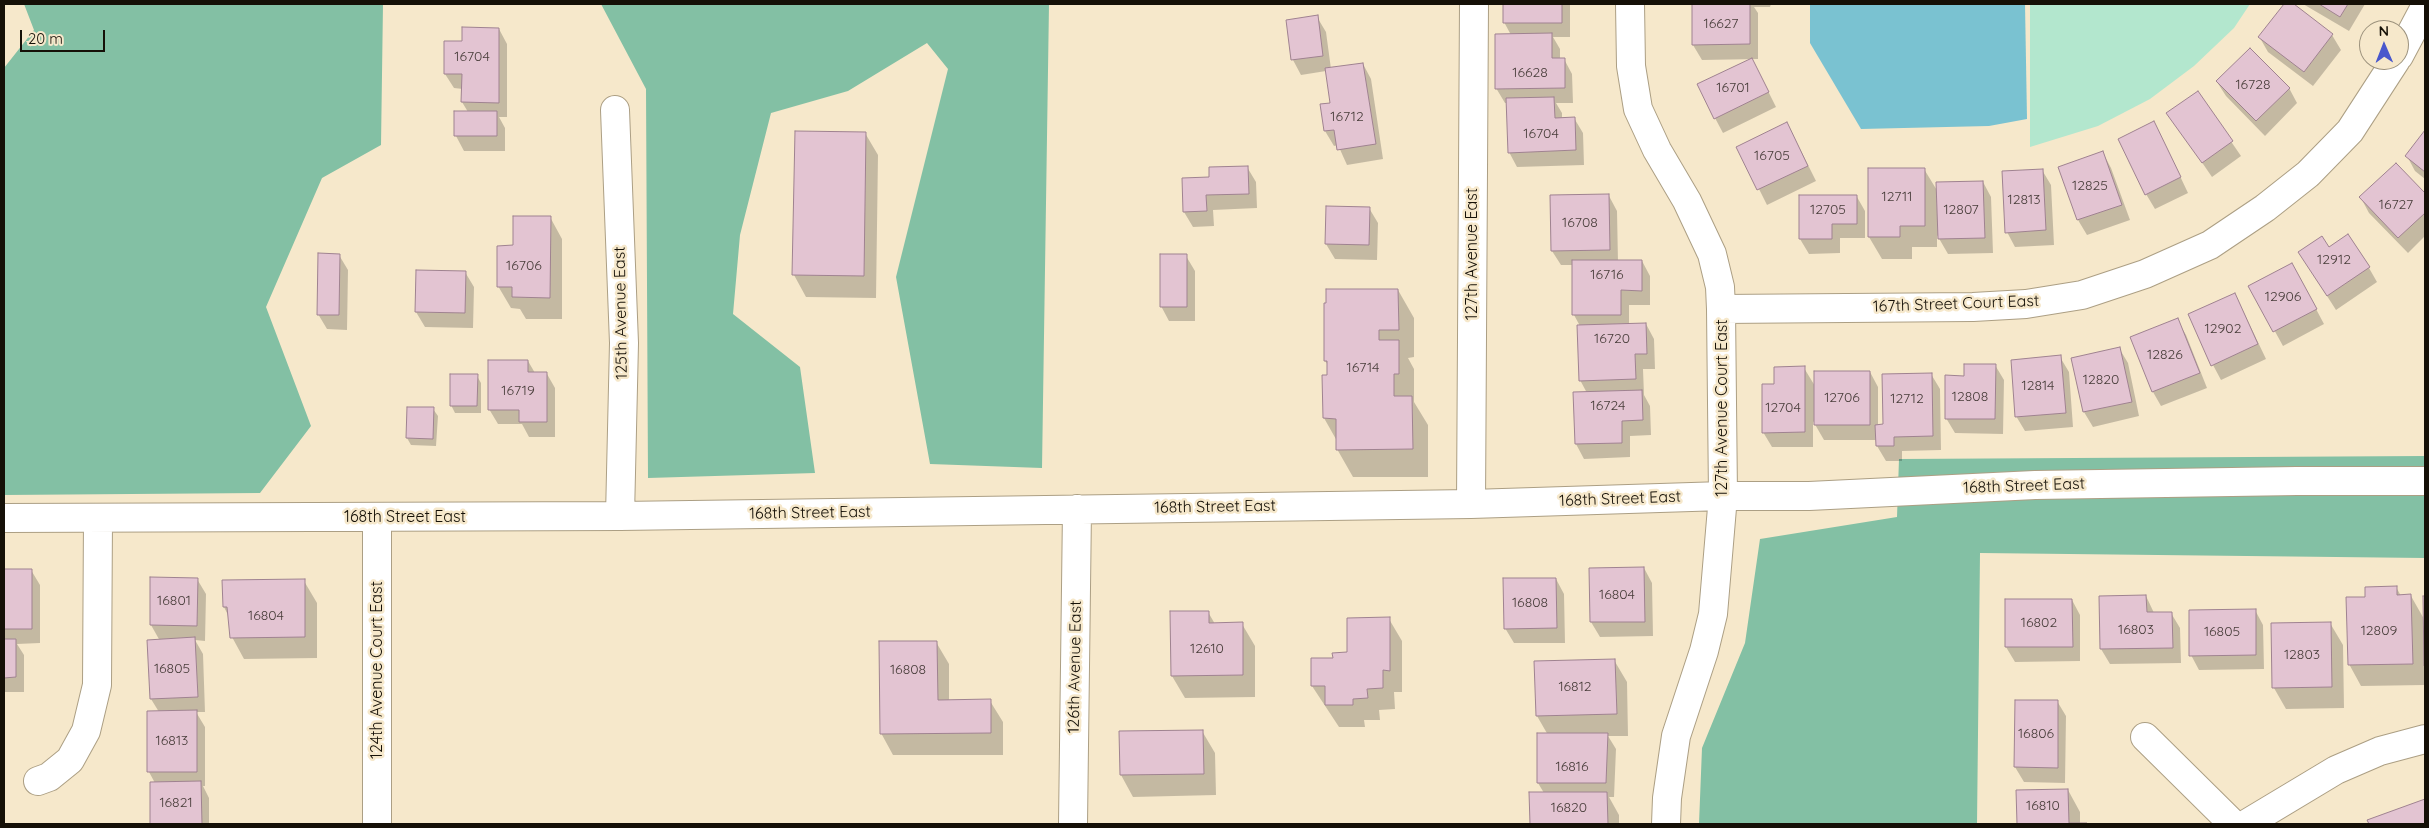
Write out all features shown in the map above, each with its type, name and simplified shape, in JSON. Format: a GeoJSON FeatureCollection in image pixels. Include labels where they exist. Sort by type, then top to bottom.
{"type":"FeatureCollection","features":[{"type":"Feature","properties":{"kind":"street","name":"127th Avenue East"},"geometry":{"type":"LineString","coordinates":[[1471,504],[1474,4]]}},
{"type":"Feature","properties":{"kind":"street","name":"127th Avenue Court East"},"geometry":{"type":"LineString","coordinates":[[1630,4],[1631,66],[1638,109],[1657,150],[1687,201],[1712,254],[1720,287],[1722,309],[1724,496],[1713,614],[1704,651],[1676,736],[1667,798],[1666,824]]}},
{"type":"Feature","properties":{"kind":"street"},"geometry":{"type":"LineString","coordinates":[[2409,38],[2425,8]]}},
{"type":"Feature","properties":{"kind":"street","name":"167th Street Court East"},"geometry":{"type":"LineString","coordinates":[[1722,309],[1973,307],[2026,304],[2082,295],[2145,274],[2210,245],[2265,208],[2314,168],[2350,131],[2390,70]]}},
{"type":"Feature","properties":{"kind":"street","name":"125th Avenue East"},"geometry":{"type":"LineString","coordinates":[[615,110],[624,343],[620,516]]}},
{"type":"Feature","properties":{"kind":"street","name":"168th Street East"},"geometry":{"type":"LineString","coordinates":[[4,518],[620,516],[1471,504],[1724,496],[1809,496],[2035,485],[2425,481]]}},
{"type":"Feature","properties":{"kind":"street","name":"126th Avenue East"},"geometry":{"type":"LineString","coordinates":[[1073,824],[1077,509]]}},
{"type":"Feature","properties":{"kind":"street","name":"124th Avenue Court East"},"geometry":{"type":"LineString","coordinates":[[377,517],[377,824]]}},
{"type":"Feature","properties":{"kind":"street"},"geometry":{"type":"LineString","coordinates":[[38,782],[70,760],[86,731],[97,685],[98,518]]}},
{"type":"Feature","properties":{"kind":"street"},"geometry":{"type":"LineString","coordinates":[[2145,737],[2233,824]]}},
{"type":"Feature","properties":{"kind":"street"},"geometry":{"type":"LineString","coordinates":[[2246,824],[2336,770],[2380,751],[2425,739]]}},
{"type":"Feature","properties":{"kind":"green space"},"geometry":{"type":"Polygon","coordinates":[[[24,4],[383,4],[381,145],[322,178],[266,307],[311,426],[260,493],[4,495],[4,68],[34,30],[24,4]]]}},
{"type":"Feature","properties":{"kind":"green space"},"geometry":{"type":"Polygon","coordinates":[[[601,4],[1049,4],[1042,468],[930,464],[896,277],[948,69],[927,43],[848,91],[771,113],[740,235],[733,314],[800,367],[815,473],[648,478],[646,89],[601,4]]]}},
{"type":"Feature","properties":{"kind":"green space"},"geometry":{"type":"Polygon","coordinates":[[[2030,4],[2250,4],[2234,28],[2194,66],[2150,99],[2098,126],[2030,147],[2030,4]]]}},
{"type":"Feature","properties":{"kind":"green space"},"geometry":{"type":"Polygon","coordinates":[[[2425,456],[2425,558],[1980,553],[1977,824],[1699,824],[1702,748],[1745,643],[1760,539],[1897,517],[1899,459],[2425,456]]]}},
{"type":"Feature","properties":{"kind":"water"},"geometry":{"type":"Polygon","coordinates":[[[1810,4],[2025,4],[2027,119],[1989,126],[1861,129],[1810,43],[1810,4]]]}},
{"type":"Feature","properties":{"kind":"building"},"geometry":{"type":"Polygon","coordinates":[[[1503,4],[1562,4],[1562,23],[1503,23],[1503,4]]]}},
{"type":"Feature","properties":{"kind":"building"},"geometry":{"type":"Polygon","coordinates":[[[1692,4],[1750,4],[1750,44],[1692,45],[1692,4]]]}},
{"type":"Feature","properties":{"kind":"building"},"geometry":{"type":"Polygon","coordinates":[[[2284,4],[2294,4],[2333,34],[2304,72],[2258,37],[2284,4]]]}},
{"type":"Feature","properties":{"kind":"building"},"geometry":{"type":"Polygon","coordinates":[[[2319,4],[2348,4],[2340,17],[2319,4]]]}},
{"type":"Feature","properties":{"kind":"building"},"geometry":{"type":"Polygon","coordinates":[[[1318,15],[1323,56],[1291,60],[1286,20],[1318,15]]]}},
{"type":"Feature","properties":{"kind":"building"},"geometry":{"type":"Polygon","coordinates":[[[462,27],[499,28],[499,103],[461,102],[462,74],[444,74],[444,41],[462,41],[462,27]]]}},
{"type":"Feature","properties":{"kind":"building"},"geometry":{"type":"Polygon","coordinates":[[[1552,33],[1552,58],[1565,58],[1565,88],[1495,89],[1495,34],[1552,33]]]}},
{"type":"Feature","properties":{"kind":"building"},"geometry":{"type":"Polygon","coordinates":[[[2250,48],[2290,88],[2256,121],[2216,81],[2250,48]]]}},
{"type":"Feature","properties":{"kind":"building"},"geometry":{"type":"Polygon","coordinates":[[[1752,58],[1769,92],[1714,119],[1697,84],[1752,58]]]}},
{"type":"Feature","properties":{"kind":"building"},"geometry":{"type":"Polygon","coordinates":[[[1363,63],[1376,144],[1337,150],[1334,130],[1324,131],[1320,104],[1330,103],[1325,68],[1363,63]]]}},
{"type":"Feature","properties":{"kind":"building"},"geometry":{"type":"Polygon","coordinates":[[[2198,91],[2233,141],[2202,163],[2166,113],[2198,91]]]}},
{"type":"Feature","properties":{"kind":"building"},"geometry":{"type":"Polygon","coordinates":[[[1554,97],[1555,118],[1575,117],[1576,150],[1508,153],[1506,98],[1554,97]]]}},
{"type":"Feature","properties":{"kind":"building"},"geometry":{"type":"Polygon","coordinates":[[[454,111],[497,111],[497,136],[454,136],[454,111]]]}},
{"type":"Feature","properties":{"kind":"building"},"geometry":{"type":"Polygon","coordinates":[[[2154,121],[2181,177],[2145,195],[2118,139],[2154,121]]]}},
{"type":"Feature","properties":{"kind":"building"},"geometry":{"type":"Polygon","coordinates":[[[1787,122],[1808,166],[1757,190],[1736,147],[1787,122]]]}},
{"type":"Feature","properties":{"kind":"building"},"geometry":{"type":"Polygon","coordinates":[[[2425,130],[2425,172],[2405,156],[2425,130]]]}},
{"type":"Feature","properties":{"kind":"building"},"geometry":{"type":"Polygon","coordinates":[[[795,131],[866,132],[864,276],[792,275],[795,131]]]}},
{"type":"Feature","properties":{"kind":"building"},"geometry":{"type":"Polygon","coordinates":[[[2103,151],[2122,205],[2077,220],[2058,167],[2103,151]]]}},
{"type":"Feature","properties":{"kind":"building"},"geometry":{"type":"Polygon","coordinates":[[[2396,163],[2425,193],[2425,213],[2398,238],[2359,197],[2396,163]]]}},
{"type":"Feature","properties":{"kind":"building"},"geometry":{"type":"Polygon","coordinates":[[[1248,166],[1249,194],[1206,195],[1207,211],[1183,212],[1182,178],[1209,177],[1209,167],[1248,166]]]}},
{"type":"Feature","properties":{"kind":"building"},"geometry":{"type":"Polygon","coordinates":[[[1868,168],[1925,168],[1925,226],[1900,226],[1900,237],[1868,237],[1868,168]]]}},
{"type":"Feature","properties":{"kind":"building"},"geometry":{"type":"Polygon","coordinates":[[[2043,169],[2046,230],[2005,233],[2002,171],[2043,169]]]}},
{"type":"Feature","properties":{"kind":"building"},"geometry":{"type":"Polygon","coordinates":[[[1983,181],[1985,238],[1938,239],[1936,182],[1983,181]]]}},
{"type":"Feature","properties":{"kind":"building"},"geometry":{"type":"Polygon","coordinates":[[[1609,194],[1610,250],[1551,251],[1550,195],[1609,194]]]}},
{"type":"Feature","properties":{"kind":"building"},"geometry":{"type":"Polygon","coordinates":[[[1799,195],[1857,195],[1857,224],[1832,224],[1832,239],[1799,239],[1799,195]]]}},
{"type":"Feature","properties":{"kind":"building"},"geometry":{"type":"Polygon","coordinates":[[[1326,206],[1370,207],[1369,245],[1325,244],[1326,206]]]}},
{"type":"Feature","properties":{"kind":"building"},"geometry":{"type":"Polygon","coordinates":[[[513,216],[551,216],[550,298],[512,297],[512,287],[497,287],[497,246],[513,245],[513,216]]]}},
{"type":"Feature","properties":{"kind":"building"},"geometry":{"type":"Polygon","coordinates":[[[2348,234],[2370,267],[2327,296],[2298,252],[2322,236],[2329,247],[2348,234]]]}},
{"type":"Feature","properties":{"kind":"building"},"geometry":{"type":"Polygon","coordinates":[[[318,253],[340,254],[339,315],[317,315],[318,253]]]}},
{"type":"Feature","properties":{"kind":"building"},"geometry":{"type":"Polygon","coordinates":[[[1160,254],[1187,254],[1187,307],[1160,307],[1160,254]]]}},
{"type":"Feature","properties":{"kind":"building"},"geometry":{"type":"Polygon","coordinates":[[[1572,260],[1642,260],[1642,291],[1621,290],[1621,315],[1572,315],[1572,260]]]}},
{"type":"Feature","properties":{"kind":"building"},"geometry":{"type":"Polygon","coordinates":[[[2292,263],[2317,309],[2273,332],[2248,286],[2292,263]]]}},
{"type":"Feature","properties":{"kind":"building"},"geometry":{"type":"Polygon","coordinates":[[[416,270],[466,271],[465,313],[415,312],[416,270]]]}},
{"type":"Feature","properties":{"kind":"building"},"geometry":{"type":"Polygon","coordinates":[[[1326,289],[1398,289],[1399,330],[1379,330],[1379,340],[1399,340],[1399,374],[1394,374],[1394,396],[1412,396],[1413,449],[1336,450],[1336,419],[1323,418],[1322,375],[1327,375],[1327,361],[1324,361],[1324,303],[1326,303],[1326,289]]]}},
{"type":"Feature","properties":{"kind":"building"},"geometry":{"type":"Polygon","coordinates":[[[2235,293],[2258,344],[2211,366],[2188,314],[2235,293]]]}},
{"type":"Feature","properties":{"kind":"building"},"geometry":{"type":"Polygon","coordinates":[[[2178,318],[2200,373],[2152,392],[2130,337],[2178,318]]]}},
{"type":"Feature","properties":{"kind":"building"},"geometry":{"type":"Polygon","coordinates":[[[1646,323],[1647,354],[1635,354],[1636,379],[1579,381],[1577,325],[1646,323]]]}},
{"type":"Feature","properties":{"kind":"building"},"geometry":{"type":"Polygon","coordinates":[[[2120,347],[2132,402],[2083,412],[2071,358],[2120,347]]]}},
{"type":"Feature","properties":{"kind":"building"},"geometry":{"type":"Polygon","coordinates":[[[2061,355],[2066,413],[2015,417],[2011,360],[2061,355]]]}},
{"type":"Feature","properties":{"kind":"building"},"geometry":{"type":"Polygon","coordinates":[[[488,360],[528,360],[528,372],[547,372],[547,422],[519,422],[519,410],[488,410],[488,360]]]}},
{"type":"Feature","properties":{"kind":"building"},"geometry":{"type":"Polygon","coordinates":[[[1964,364],[1996,364],[1995,419],[1945,419],[1945,375],[1964,376],[1964,364]]]}},
{"type":"Feature","properties":{"kind":"building"},"geometry":{"type":"Polygon","coordinates":[[[1805,366],[1805,432],[1762,433],[1762,384],[1774,384],[1774,367],[1805,366]]]}},
{"type":"Feature","properties":{"kind":"building"},"geometry":{"type":"Polygon","coordinates":[[[1814,371],[1870,371],[1870,425],[1814,425],[1814,371]]]}},
{"type":"Feature","properties":{"kind":"building"},"geometry":{"type":"Polygon","coordinates":[[[1932,373],[1933,436],[1894,437],[1894,446],[1876,446],[1875,425],[1883,424],[1882,374],[1932,373]]]}},
{"type":"Feature","properties":{"kind":"building"},"geometry":{"type":"Polygon","coordinates":[[[450,374],[478,374],[477,406],[450,406],[450,374]]]}},
{"type":"Feature","properties":{"kind":"building"},"geometry":{"type":"Polygon","coordinates":[[[1642,390],[1643,420],[1622,421],[1622,443],[1575,444],[1573,392],[1642,390]]]}},
{"type":"Feature","properties":{"kind":"building"},"geometry":{"type":"Polygon","coordinates":[[[407,407],[434,407],[433,439],[406,438],[407,407]]]}},
{"type":"Feature","properties":{"kind":"building"},"geometry":{"type":"Polygon","coordinates":[[[1644,567],[1645,622],[1590,622],[1589,568],[1644,567]]]}},
{"type":"Feature","properties":{"kind":"building"},"geometry":{"type":"Polygon","coordinates":[[[4,569],[32,569],[32,629],[4,629],[4,569]]]}},
{"type":"Feature","properties":{"kind":"building"},"geometry":{"type":"Polygon","coordinates":[[[150,577],[198,578],[197,626],[150,625],[150,577]]]}},
{"type":"Feature","properties":{"kind":"building"},"geometry":{"type":"Polygon","coordinates":[[[1503,578],[1556,578],[1557,628],[1504,629],[1503,578]]]}},
{"type":"Feature","properties":{"kind":"building"},"geometry":{"type":"Polygon","coordinates":[[[305,579],[305,637],[230,638],[227,607],[223,607],[222,580],[305,579]]]}},
{"type":"Feature","properties":{"kind":"building"},"geometry":{"type":"Polygon","coordinates":[[[2397,586],[2397,595],[2411,594],[2413,664],[2348,665],[2346,597],[2365,597],[2365,587],[2397,586]]]}},
{"type":"Feature","properties":{"kind":"building"},"geometry":{"type":"Polygon","coordinates":[[[2146,595],[2147,612],[2172,612],[2173,648],[2100,649],[2099,596],[2146,595]]]}},
{"type":"Feature","properties":{"kind":"building"},"geometry":{"type":"Polygon","coordinates":[[[2423,596],[2425,596],[2425,666],[2424,666],[2423,596]]]}},
{"type":"Feature","properties":{"kind":"building"},"geometry":{"type":"Polygon","coordinates":[[[2005,599],[2072,599],[2073,647],[2005,647],[2005,599]]]}},
{"type":"Feature","properties":{"kind":"building"},"geometry":{"type":"Polygon","coordinates":[[[2256,609],[2256,655],[2189,656],[2189,610],[2256,609]]]}},
{"type":"Feature","properties":{"kind":"building"},"geometry":{"type":"Polygon","coordinates":[[[1170,611],[1209,611],[1209,623],[1243,622],[1243,675],[1171,676],[1170,611]]]}},
{"type":"Feature","properties":{"kind":"building"},"geometry":{"type":"Polygon","coordinates":[[[1390,617],[1390,671],[1383,670],[1383,688],[1367,689],[1368,698],[1353,699],[1353,705],[1325,705],[1325,686],[1311,686],[1311,658],[1333,658],[1332,653],[1347,652],[1347,618],[1390,617]]]}},
{"type":"Feature","properties":{"kind":"building"},"geometry":{"type":"Polygon","coordinates":[[[2331,622],[2332,687],[2272,688],[2271,623],[2331,622]]]}},
{"type":"Feature","properties":{"kind":"building"},"geometry":{"type":"Polygon","coordinates":[[[195,637],[198,697],[150,699],[147,640],[195,637]]]}},
{"type":"Feature","properties":{"kind":"building"},"geometry":{"type":"Polygon","coordinates":[[[4,639],[16,639],[16,677],[4,678],[4,639]]]}},
{"type":"Feature","properties":{"kind":"building"},"geometry":{"type":"Polygon","coordinates":[[[879,641],[937,641],[938,700],[991,699],[991,733],[880,734],[879,641]]]}},
{"type":"Feature","properties":{"kind":"building"},"geometry":{"type":"Polygon","coordinates":[[[1615,659],[1617,714],[1536,716],[1534,661],[1615,659]]]}},
{"type":"Feature","properties":{"kind":"building"},"geometry":{"type":"Polygon","coordinates":[[[2015,700],[2058,700],[2058,768],[2014,767],[2015,700]]]}},
{"type":"Feature","properties":{"kind":"building"},"geometry":{"type":"Polygon","coordinates":[[[197,710],[197,772],[147,772],[147,711],[197,710]]]}},
{"type":"Feature","properties":{"kind":"building"},"geometry":{"type":"Polygon","coordinates":[[[1203,730],[1204,774],[1120,775],[1119,731],[1203,730]]]}},
{"type":"Feature","properties":{"kind":"building"},"geometry":{"type":"Polygon","coordinates":[[[1537,733],[1608,733],[1606,783],[1537,783],[1537,733]]]}},
{"type":"Feature","properties":{"kind":"building"},"geometry":{"type":"Polygon","coordinates":[[[201,781],[202,824],[150,824],[150,782],[201,781]]]}},
{"type":"Feature","properties":{"kind":"building"},"geometry":{"type":"Polygon","coordinates":[[[2068,789],[2069,823],[2087,824],[2017,824],[2016,790],[2068,789]]]}},
{"type":"Feature","properties":{"kind":"building"},"geometry":{"type":"Polygon","coordinates":[[[1529,792],[1607,792],[1608,824],[1530,824],[1529,792]]]}},
{"type":"Feature","properties":{"kind":"building"},"geometry":{"type":"Polygon","coordinates":[[[2425,799],[2425,824],[2369,824],[2367,820],[2425,799]]]}}]}
